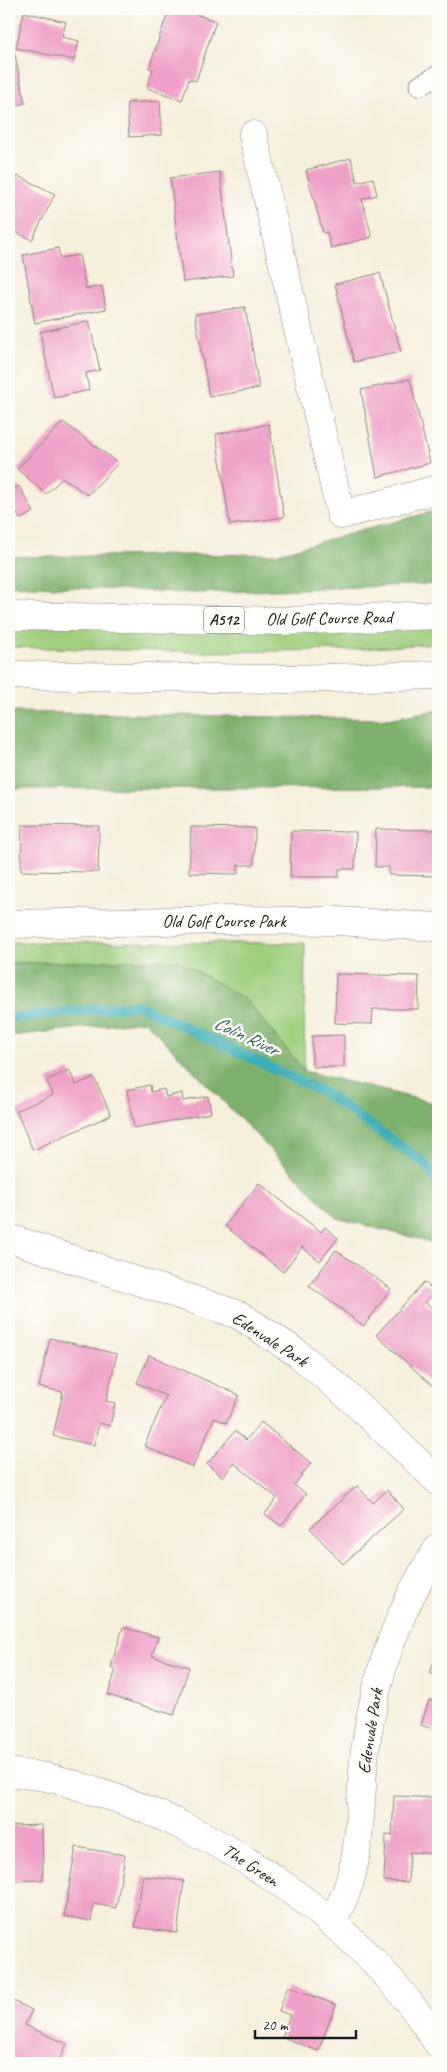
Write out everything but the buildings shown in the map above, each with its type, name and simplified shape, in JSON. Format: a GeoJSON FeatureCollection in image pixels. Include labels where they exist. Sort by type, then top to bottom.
{"type":"FeatureCollection","features":[{"type":"Feature","properties":{"kind":"main road"},"geometry":{"type":"LineString","coordinates":[[253,135],[342,515],[438,489]]}},
{"type":"Feature","properties":{"kind":"main road","name":"Old Golf Course Road"},"geometry":{"type":"LineString","coordinates":[[9,616],[284,620],[438,615]]}},
{"type":"Feature","properties":{"kind":"main road"},"geometry":{"type":"LineString","coordinates":[[9,675],[288,679],[438,675]]}},
{"type":"Feature","properties":{"kind":"main road","name":"Old Golf Course Park"},"geometry":{"type":"LineString","coordinates":[[9,924],[232,920],[336,921],[438,927]]}},
{"type":"Feature","properties":{"kind":"main road","name":"Edenvale Park"},"geometry":{"type":"LineString","coordinates":[[9,1238],[239,1315],[297,1353],[348,1395],[438,1482]]}},
{"type":"Feature","properties":{"kind":"main road","name":"Edenvale Park"},"geometry":{"type":"LineString","coordinates":[[330,1922],[340,1909],[347,1893],[354,1866],[365,1750],[375,1690],[395,1627],[420,1574],[438,1548]]}},
{"type":"Feature","properties":{"kind":"main road","name":"The Green"},"geometry":{"type":"LineString","coordinates":[[9,1772],[48,1777],[119,1798],[188,1827],[254,1864],[330,1922],[371,1959],[425,2022],[438,2044]]}},
{"type":"Feature","properties":{"kind":"lane"},"geometry":{"type":"LineString","coordinates":[[419,86],[438,76]]}},
{"type":"Feature","properties":{"kind":"green space"},"geometry":{"type":"Polygon","coordinates":[[[438,510],[438,584],[195,593],[9,585],[9,557],[275,554],[438,510]]]}},
{"type":"Feature","properties":{"kind":"green space"},"geometry":{"type":"Polygon","coordinates":[[[438,623],[438,643],[349,650],[201,652],[9,647],[9,627],[438,623]]]}},
{"type":"Feature","properties":{"kind":"green space"},"geometry":{"type":"Polygon","coordinates":[[[438,710],[438,787],[9,789],[9,712],[387,719],[438,710]]]}},
{"type":"Feature","properties":{"kind":"green space"},"geometry":{"type":"Polygon","coordinates":[[[9,942],[305,943],[304,1071],[245,999],[177,960],[9,963],[9,942]]]}},
{"type":"Feature","properties":{"kind":"green space"},"geometry":{"type":"Polygon","coordinates":[[[177,960],[245,999],[304,1071],[438,1104],[438,1244],[337,1218],[145,1021],[9,1036],[9,963],[177,960]]]}},
{"type":"Feature","properties":{"kind":"waterway","name":"Colin River"},"geometry":{"type":"LineString","coordinates":[[9,1018],[138,1005],[323,1092],[422,1161],[438,1182]]}}]}
